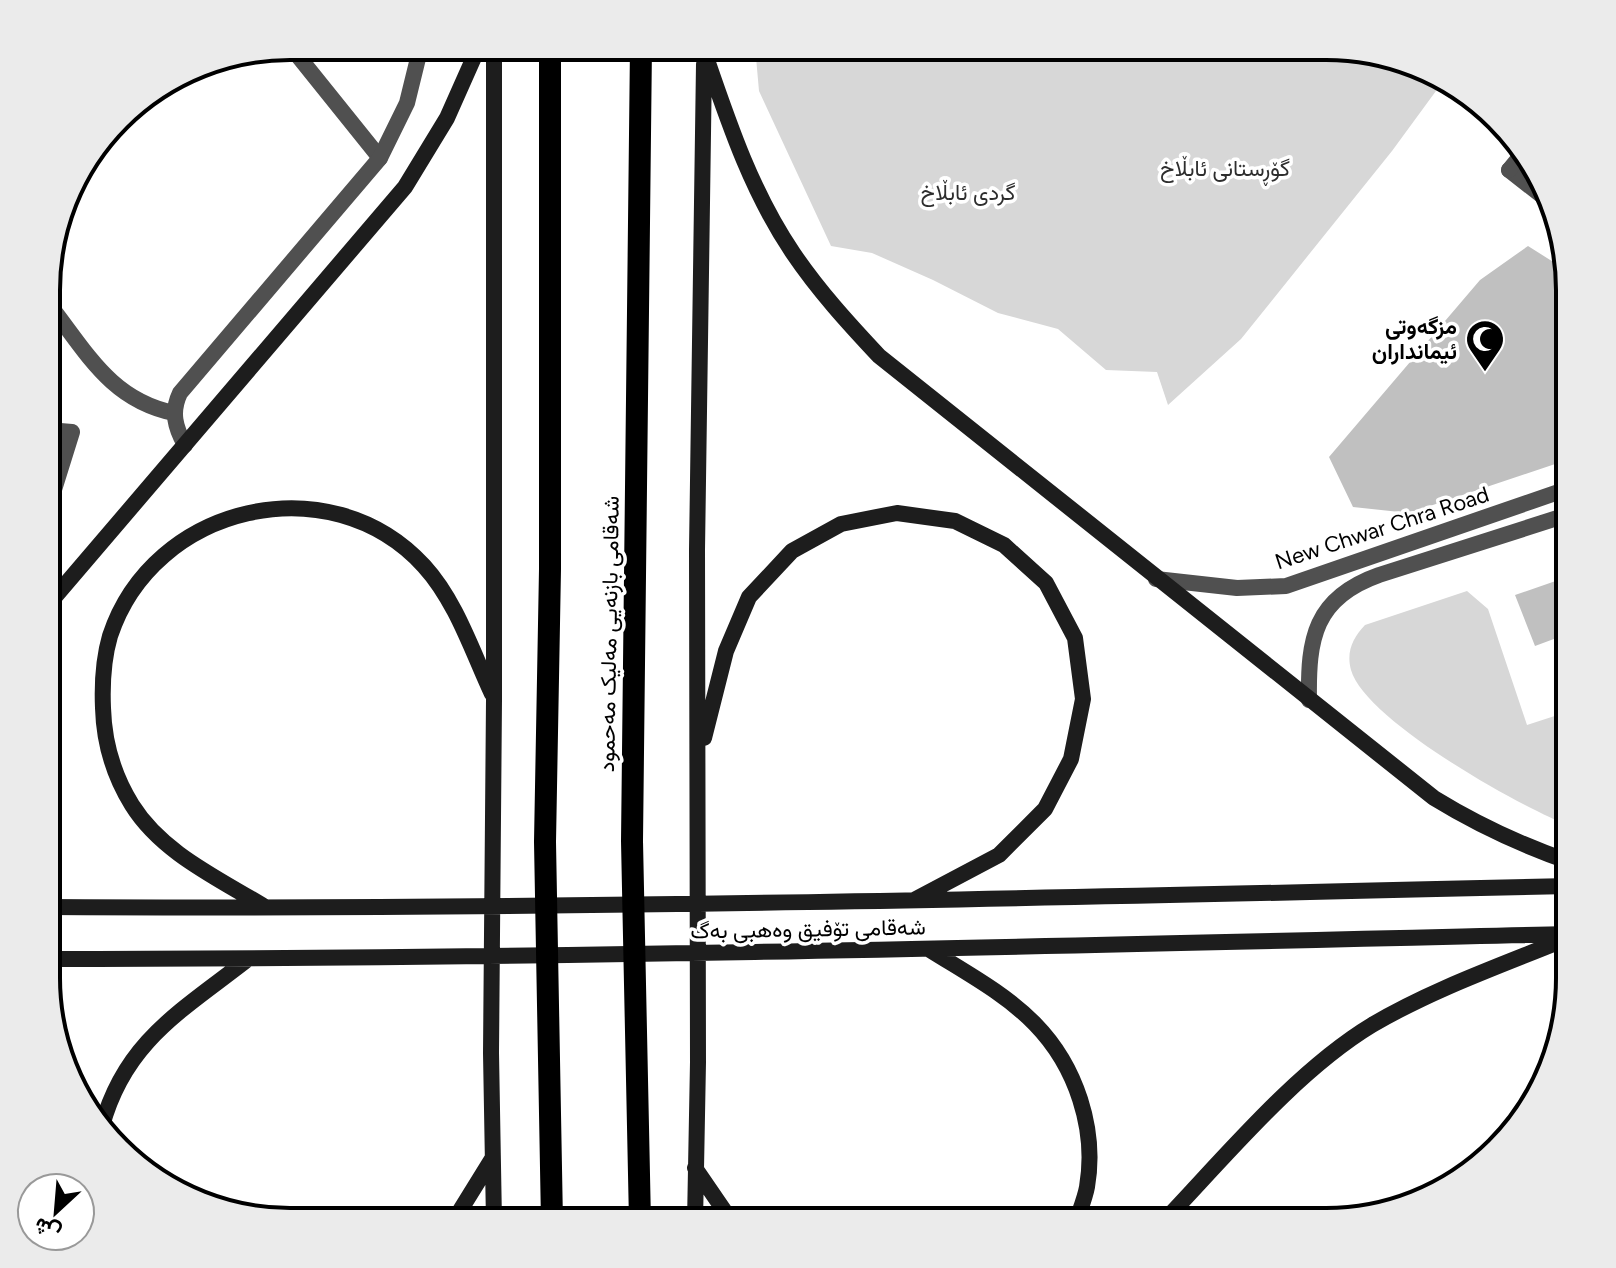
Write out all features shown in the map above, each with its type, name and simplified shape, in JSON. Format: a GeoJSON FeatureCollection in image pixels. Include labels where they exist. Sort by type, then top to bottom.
{"type":"FeatureCollection","features":[{"type":"Feature","properties":{"kind":"highway"},"geometry":{"type":"LineString","coordinates":[[550,60],[550,569],[545,842],[552,1208]]}},
{"type":"Feature","properties":{"kind":"highway","name":"شەقامی بازنەیی مەلیک مەحمود"},"geometry":{"type":"LineString","coordinates":[[640,1208],[632,841],[641,60]]}},
{"type":"Feature","properties":{"kind":"main road"},"geometry":{"type":"LineString","coordinates":[[60,591],[405,187],[447,118],[473,60]]}},
{"type":"Feature","properties":{"kind":"main road"},"geometry":{"type":"LineString","coordinates":[[494,60],[491,1053],[494,1208]]}},
{"type":"Feature","properties":{"kind":"main road"},"geometry":{"type":"LineString","coordinates":[[695,1208],[698,1062],[697,550],[704,60]]}},
{"type":"Feature","properties":{"kind":"main road"},"geometry":{"type":"LineString","coordinates":[[708,60],[731,130],[758,193],[792,252],[833,306],[879,356],[1434,798],[1477,824],[1556,857]]}},
{"type":"Feature","properties":{"kind":"main road"},"geometry":{"type":"LineString","coordinates":[[266,908],[172,849],[150,829],[132,806],[118,780],[109,752],[103,724],[101,679],[110,636],[129,596],[157,561],[192,534],[233,517],[274,507],[315,508],[356,519],[393,538],[424,566],[449,600],[494,700]]}},
{"type":"Feature","properties":{"kind":"main road"},"geometry":{"type":"LineString","coordinates":[[697,779],[709,711],[722,666],[749,597],[792,551],[841,524],[897,513],[955,521],[1004,545],[1046,583],[1075,638],[1083,699],[1071,759],[1045,809],[999,855],[912,901]]}},
{"type":"Feature","properties":{"kind":"main road","name":"شەقامی تۆفیق وەهبی بەگ"},"geometry":{"type":"LineString","coordinates":[[60,907],[266,908],[912,901],[1556,886]]}},
{"type":"Feature","properties":{"kind":"main road","name":"شەقامی تۆفیق وەهبی بەگ"},"geometry":{"type":"LineString","coordinates":[[60,959],[930,950],[1556,935]]}},
{"type":"Feature","properties":{"kind":"main road"},"geometry":{"type":"LineString","coordinates":[[1177,1208],[1293,1088],[1339,1047],[1403,1008],[1556,941]]}},
{"type":"Feature","properties":{"kind":"main road"},"geometry":{"type":"LineString","coordinates":[[930,950],[999,995],[1035,1023],[1063,1057],[1081,1098],[1089,1142],[1087,1186],[1080,1208]]}},
{"type":"Feature","properties":{"kind":"main road"},"geometry":{"type":"LineString","coordinates":[[105,1115],[110,1097],[129,1061],[157,1031],[248,959]]}},
{"type":"Feature","properties":{"kind":"main road"},"geometry":{"type":"LineString","coordinates":[[462,1208],[493,1158]]}},
{"type":"Feature","properties":{"kind":"main road"},"geometry":{"type":"LineString","coordinates":[[695,1168],[722,1208]]}},
{"type":"Feature","properties":{"kind":"street"},"geometry":{"type":"LineString","coordinates":[[301,60],[380,158]]}},
{"type":"Feature","properties":{"kind":"street"},"geometry":{"type":"LineString","coordinates":[[185,445],[174,413],[186,384],[380,158],[407,103],[418,60]]}},
{"type":"Feature","properties":{"kind":"street"},"geometry":{"type":"LineString","coordinates":[[1516,161],[1509,170],[1532,188]]}},
{"type":"Feature","properties":{"kind":"street"},"geometry":{"type":"LineString","coordinates":[[60,319],[99,369],[124,394],[140,403],[174,413]]}},
{"type":"Feature","properties":{"kind":"street"},"geometry":{"type":"LineString","coordinates":[[60,431],[72,432],[60,470]]}},
{"type":"Feature","properties":{"kind":"street","name":"New Chwar Chra Road"},"geometry":{"type":"LineString","coordinates":[[1156,579],[1237,588],[1286,586],[1556,493]]}},
{"type":"Feature","properties":{"kind":"street","name":"New Chwar Chra Road"},"geometry":{"type":"LineString","coordinates":[[1309,700],[1308,658],[1312,639],[1329,606],[1344,592],[1379,575],[1556,518]]}},
{"type":"Feature","properties":{"kind":"green space"},"geometry":{"type":"Polygon","coordinates":[[[756,60],[1341,60],[1400,72],[1437,89],[1392,151],[1241,339],[1168,405],[1157,372],[1106,370],[1058,329],[998,313],[872,253],[831,246],[759,91],[756,60]]]}},
{"type":"Feature","properties":{"kind":"green space"},"geometry":{"type":"Polygon","coordinates":[[[1467,591],[1488,609],[1527,725],[1556,716],[1556,820],[1447,760],[1384,713],[1362,690],[1351,670],[1349,657],[1352,645],[1365,625],[1467,591]]]}},
{"type":"Feature","properties":{"kind":"building","name":"مزگەوتی ئیمانداران"},"geometry":{"type":"Polygon","coordinates":[[[1528,246],[1554,263],[1556,464],[1409,513],[1353,507],[1329,457],[1480,280],[1528,246]]]}},
{"type":"Feature","properties":{"kind":"building"},"geometry":{"type":"Polygon","coordinates":[[[1556,581],[1556,638],[1535,646],[1515,595],[1556,581]]]}},
{"type":"Feature","properties":{"kind":"place","name":"مزگەوتی ئیمانداران"},"geometry":{"type":"Point","coordinates":[1485,373]}},
{"type":"Feature","properties":{"kind":"park label","name":"گۆڕستانی ئابڵاخ"},"geometry":{"type":"Point","coordinates":[1225,168]}},
{"type":"Feature","properties":{"kind":"park label","name":"گردی ئابڵاخ"},"geometry":{"type":"Point","coordinates":[968,192]}}]}
